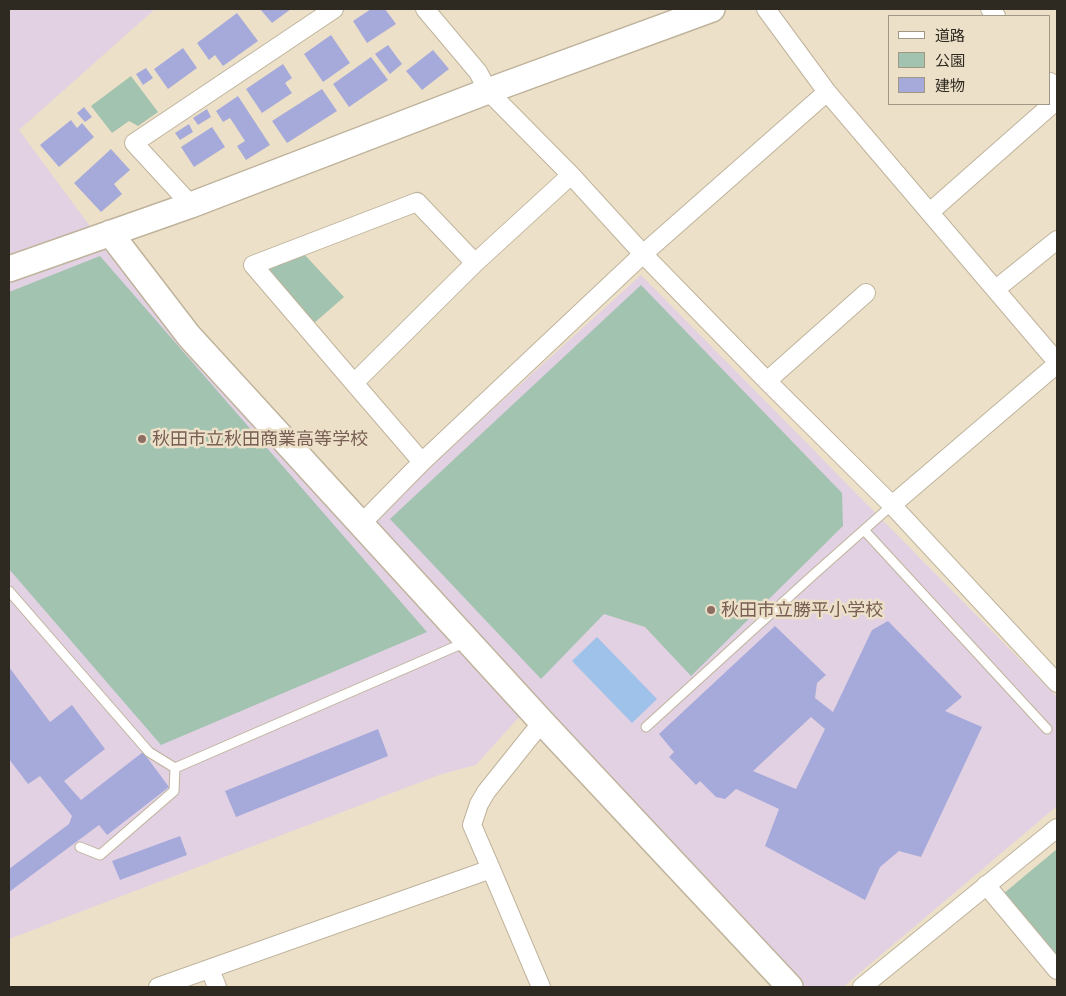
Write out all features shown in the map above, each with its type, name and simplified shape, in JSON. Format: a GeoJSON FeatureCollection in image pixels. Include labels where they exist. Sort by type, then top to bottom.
{"type":"FeatureCollection","features":[{"type":"Feature","properties":{"kind":"street"},"geometry":{"type":"LineString","coordinates":[[191,205],[134,143],[334,9]]}},
{"type":"Feature","properties":{"kind":"street"},"geometry":{"type":"LineString","coordinates":[[425,9],[478,72],[488,91],[571,175],[643,254],[892,505],[1057,682]]}},
{"type":"Feature","properties":{"kind":"street"},"geometry":{"type":"LineString","coordinates":[[9,270],[110,232],[191,205],[488,91],[712,9]]}},
{"type":"Feature","properties":{"kind":"street"},"geometry":{"type":"LineString","coordinates":[[766,9],[827,92],[1057,363],[892,505]]}},
{"type":"Feature","properties":{"kind":"street"},"geometry":{"type":"LineString","coordinates":[[361,524],[422,462],[643,254],[827,92]]}},
{"type":"Feature","properties":{"kind":"street"},"geometry":{"type":"LineString","coordinates":[[930,212],[1057,100]]}},
{"type":"Feature","properties":{"kind":"street"},"geometry":{"type":"LineString","coordinates":[[354,383],[475,263],[571,175]]}},
{"type":"Feature","properties":{"kind":"street"},"geometry":{"type":"LineString","coordinates":[[422,462],[253,265],[417,202],[475,263]]}},
{"type":"Feature","properties":{"kind":"street"},"geometry":{"type":"LineString","coordinates":[[110,232],[189,336],[542,722],[790,987]]}},
{"type":"Feature","properties":{"kind":"street"},"geometry":{"type":"LineString","coordinates":[[996,289],[1057,240]]}},
{"type":"Feature","properties":{"kind":"street"},"geometry":{"type":"LineString","coordinates":[[767,381],[866,293]]}},
{"type":"Feature","properties":{"kind":"street"},"geometry":{"type":"LineString","coordinates":[[542,722],[486,792],[479,804],[472,825],[542,987]]}},
{"type":"Feature","properties":{"kind":"street"},"geometry":{"type":"LineString","coordinates":[[862,987],[1057,828]]}},
{"type":"Feature","properties":{"kind":"street"},"geometry":{"type":"LineString","coordinates":[[158,987],[491,869]]}},
{"type":"Feature","properties":{"kind":"street"},"geometry":{"type":"LineString","coordinates":[[986,885],[1057,970]]}},
{"type":"Feature","properties":{"kind":"street"},"geometry":{"type":"LineString","coordinates":[[210,969],[217,987]]}},
{"type":"Feature","properties":{"kind":"lane"},"geometry":{"type":"LineString","coordinates":[[646,727],[892,505]]}},
{"type":"Feature","properties":{"kind":"lane"},"geometry":{"type":"LineString","coordinates":[[864,530],[1048,729]]}},
{"type":"Feature","properties":{"kind":"lane"},"geometry":{"type":"LineString","coordinates":[[9,591],[150,752],[175,768]]}},
{"type":"Feature","properties":{"kind":"lane"},"geometry":{"type":"LineString","coordinates":[[175,768],[468,641]]}},
{"type":"Feature","properties":{"kind":"lane"},"geometry":{"type":"LineString","coordinates":[[80,847],[100,855],[174,791],[175,768]]}},
{"type":"Feature","properties":{"kind":"shaded area","name":"秋田市立秋田商業高等学校"},"geometry":{"type":"Polygon","coordinates":[[[9,9],[155,9],[19,130],[106,248],[521,715],[476,765],[442,774],[9,939],[9,9]]]}},
{"type":"Feature","properties":{"kind":"shaded area","name":"秋田市立勝平小学校"},"geometry":{"type":"Polygon","coordinates":[[[641,275],[1057,697],[1057,806],[843,987],[802,987],[369,522],[641,275]]]}},
{"type":"Feature","properties":{"kind":"green space"},"geometry":{"type":"Polygon","coordinates":[[[131,76],[158,112],[138,126],[129,121],[112,133],[91,106],[131,76]]]}},
{"type":"Feature","properties":{"kind":"green space"},"geometry":{"type":"Polygon","coordinates":[[[304,254],[344,297],[313,324],[268,270],[304,254]]]}},
{"type":"Feature","properties":{"kind":"green space"},"geometry":{"type":"Polygon","coordinates":[[[100,256],[427,632],[161,745],[9,569],[9,292],[100,256]]]}},
{"type":"Feature","properties":{"kind":"green space"},"geometry":{"type":"Polygon","coordinates":[[[641,285],[842,493],[843,526],[691,676],[645,627],[604,614],[541,679],[390,519],[641,285]]]}},
{"type":"Feature","properties":{"kind":"green space"},"geometry":{"type":"Polygon","coordinates":[[[1057,849],[1057,958],[1003,894],[1057,849]]]}},
{"type":"Feature","properties":{"kind":"water"},"geometry":{"type":"Polygon","coordinates":[[[597,637],[657,699],[632,723],[572,661],[597,637]]]}},
{"type":"Feature","properties":{"kind":"building"},"geometry":{"type":"Polygon","coordinates":[[[260,9],[291,9],[272,23],[260,9]]]}},
{"type":"Feature","properties":{"kind":"building"},"geometry":{"type":"Polygon","coordinates":[[[371,9],[385,9],[396,24],[367,43],[353,21],[371,9]]]}},
{"type":"Feature","properties":{"kind":"building"},"geometry":{"type":"Polygon","coordinates":[[[237,13],[258,41],[223,66],[215,55],[209,60],[197,43],[237,13]]]}},
{"type":"Feature","properties":{"kind":"building"},"geometry":{"type":"Polygon","coordinates":[[[331,35],[350,63],[323,82],[304,54],[331,35]]]}},
{"type":"Feature","properties":{"kind":"building"},"geometry":{"type":"Polygon","coordinates":[[[388,45],[402,64],[390,74],[375,54],[388,45]]]}},
{"type":"Feature","properties":{"kind":"building"},"geometry":{"type":"Polygon","coordinates":[[[183,48],[197,68],[168,89],[154,69],[183,48]]]}},
{"type":"Feature","properties":{"kind":"building"},"geometry":{"type":"Polygon","coordinates":[[[433,50],[449,69],[422,90],[406,71],[433,50]]]}},
{"type":"Feature","properties":{"kind":"building"},"geometry":{"type":"Polygon","coordinates":[[[371,57],[388,80],[349,107],[333,84],[371,57]]]}},
{"type":"Feature","properties":{"kind":"building"},"geometry":{"type":"Polygon","coordinates":[[[283,64],[292,78],[285,83],[292,93],[262,113],[246,89],[283,64]]]}},
{"type":"Feature","properties":{"kind":"building"},"geometry":{"type":"Polygon","coordinates":[[[146,68],[153,78],[143,85],[136,74],[146,68]]]}},
{"type":"Feature","properties":{"kind":"building"},"geometry":{"type":"Polygon","coordinates":[[[322,89],[337,111],[287,143],[272,121],[322,89]]]}},
{"type":"Feature","properties":{"kind":"building"},"geometry":{"type":"Polygon","coordinates":[[[238,96],[270,145],[246,160],[237,146],[245,141],[230,118],[223,122],[216,111],[238,96]]]}},
{"type":"Feature","properties":{"kind":"building"},"geometry":{"type":"Polygon","coordinates":[[[84,107],[92,117],[85,122],[77,113],[84,107]]]}},
{"type":"Feature","properties":{"kind":"building"},"geometry":{"type":"Polygon","coordinates":[[[207,109],[211,117],[198,125],[193,118],[207,109]]]}},
{"type":"Feature","properties":{"kind":"building"},"geometry":{"type":"Polygon","coordinates":[[[71,120],[77,128],[82,123],[94,137],[59,167],[40,145],[71,120]]]}},
{"type":"Feature","properties":{"kind":"building"},"geometry":{"type":"Polygon","coordinates":[[[189,124],[193,132],[180,140],[175,133],[189,124]]]}},
{"type":"Feature","properties":{"kind":"building"},"geometry":{"type":"Polygon","coordinates":[[[212,127],[225,147],[194,167],[181,147],[212,127]]]}},
{"type":"Feature","properties":{"kind":"building"},"geometry":{"type":"Polygon","coordinates":[[[111,149],[130,170],[114,184],[122,194],[101,212],[74,183],[111,149]]]}},
{"type":"Feature","properties":{"kind":"building"},"geometry":{"type":"Polygon","coordinates":[[[888,621],[962,697],[945,711],[982,727],[921,857],[899,851],[880,867],[865,900],[765,846],[779,809],[736,789],[725,799],[716,797],[700,781],[696,785],[669,757],[674,752],[659,734],[775,626],[826,675],[817,683],[815,698],[833,712],[872,630],[888,621]],[[811,717],[753,771],[796,789],[825,729],[811,717]]]}},
{"type":"Feature","properties":{"kind":"building"},"geometry":{"type":"Polygon","coordinates":[[[9,667],[50,722],[72,705],[105,749],[64,781],[81,800],[143,752],[169,787],[107,835],[99,825],[9,892],[9,869],[69,824],[72,816],[40,776],[28,784],[9,759],[9,667]]]}},
{"type":"Feature","properties":{"kind":"building"},"geometry":{"type":"Polygon","coordinates":[[[378,729],[388,756],[236,817],[225,791],[378,729]]]}},
{"type":"Feature","properties":{"kind":"building"},"geometry":{"type":"Polygon","coordinates":[[[180,836],[187,855],[120,880],[112,861],[180,836]]]}},
{"type":"Feature","properties":{"kind":"place","name":"秋田市立秋田商業高等学校"},"geometry":{"type":"Point","coordinates":[142,439]}},
{"type":"Feature","properties":{"kind":"place","name":"秋田市立勝平小学校"},"geometry":{"type":"Point","coordinates":[711,610]}}]}
